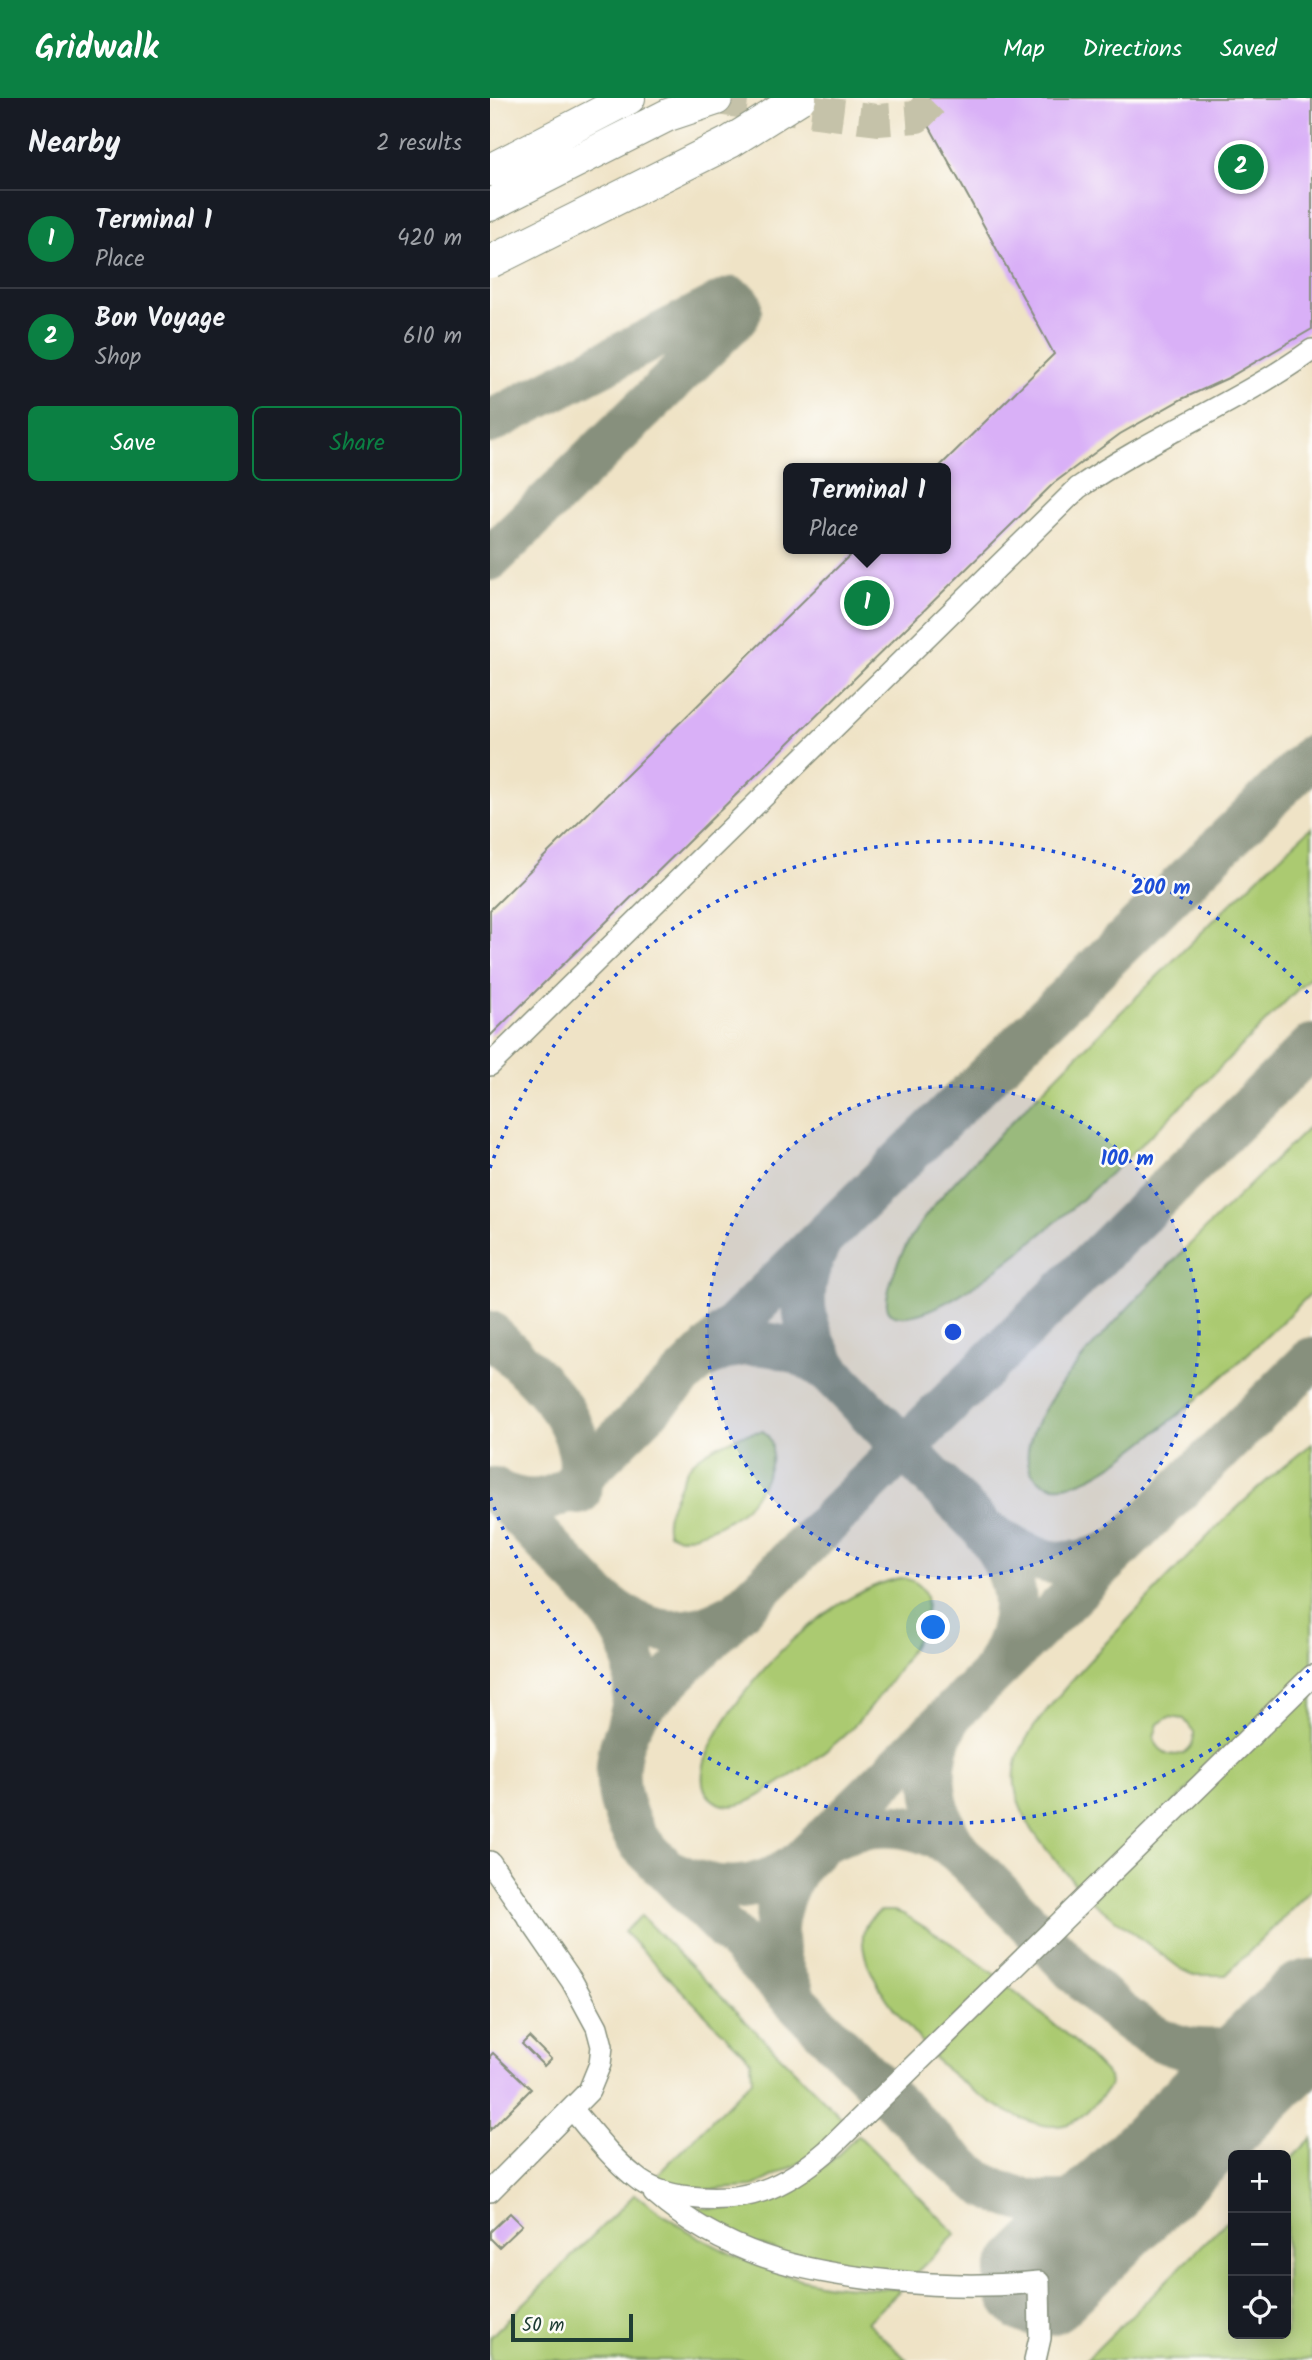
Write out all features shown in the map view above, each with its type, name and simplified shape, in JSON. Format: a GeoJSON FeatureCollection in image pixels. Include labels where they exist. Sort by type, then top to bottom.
{"type":"FeatureCollection","features":[{"type":"Feature","properties":{"kind":"highway"},"geometry":{"type":"LineString","coordinates":[[490,170],[629,98]]}},
{"type":"Feature","properties":{"kind":"highway"},"geometry":{"type":"LineString","coordinates":[[490,262],[730,142],[800,98]]}},
{"type":"Feature","properties":{"kind":"highway"},"geometry":{"type":"LineString","coordinates":[[490,205],[668,115],[716,99]]}},
{"type":"Feature","properties":{"kind":"lane"},"geometry":{"type":"LineString","coordinates":[[490,1065],[1078,488],[1110,466],[1266,380],[1312,350]]}},
{"type":"Feature","properties":{"kind":"lane"},"geometry":{"type":"LineString","coordinates":[[639,2180],[680,2196],[718,2201],[765,2191],[807,2168],[1312,1676]]}},
{"type":"Feature","properties":{"kind":"lane"},"geometry":{"type":"LineString","coordinates":[[490,1862],[572,1981],[597,2027],[602,2046],[600,2064],[589,2091],[490,2191]]}},
{"type":"Feature","properties":{"kind":"lane"},"geometry":{"type":"LineString","coordinates":[[572,2109],[617,2161],[688,2221],[719,2239],[763,2257],[802,2269],[839,2276],[988,2287],[1039,2283],[1040,2338],[1035,2360]]}},
{"type":"Feature","properties":{"kind":"green space"},"geometry":{"type":"Polygon","coordinates":[[[1312,827],[1312,975],[1174,1113],[1049,1228],[989,1275],[939,1306],[901,1316],[890,1312],[887,1296],[900,1258],[910,1238],[936,1203],[1089,1044],[1239,895],[1312,827]]]}},
{"type":"Feature","properties":{"kind":"green space"},"geometry":{"type":"Polygon","coordinates":[[[1312,1124],[1312,1292],[1211,1387],[1111,1466],[1083,1481],[1068,1485],[1052,1486],[1038,1479],[1029,1464],[1030,1441],[1042,1413],[1064,1381],[1150,1285],[1312,1124]]]}},
{"type":"Feature","properties":{"kind":"green space"},"geometry":{"type":"Polygon","coordinates":[[[763,1431],[770,1439],[771,1461],[762,1485],[747,1505],[726,1521],[703,1532],[679,1538],[668,1533],[670,1510],[693,1462],[726,1442],[763,1431]]]}},
{"type":"Feature","properties":{"kind":"green space"},"geometry":{"type":"Polygon","coordinates":[[[1312,1444],[1312,1667],[1083,1893],[1037,1837],[1020,1805],[1015,1788],[1015,1771],[1022,1748],[1046,1711],[1098,1651],[1222,1522],[1312,1444]],[[1169,1717],[1158,1724],[1154,1737],[1163,1751],[1177,1755],[1189,1748],[1194,1732],[1184,1719],[1169,1717]]]}},
{"type":"Feature","properties":{"kind":"green space"},"geometry":{"type":"Polygon","coordinates":[[[901,1578],[921,1587],[927,1603],[922,1625],[910,1650],[876,1700],[849,1731],[790,1776],[743,1804],[718,1803],[705,1789],[703,1768],[727,1717],[746,1691],[783,1649],[819,1618],[859,1593],[901,1578]]]}},
{"type":"Feature","properties":{"kind":"green space"},"geometry":{"type":"Polygon","coordinates":[[[1312,1685],[1312,1889],[1226,1975],[1194,1975],[1181,1969],[1091,1901],[1312,1685]]]}},
{"type":"Feature","properties":{"kind":"green space"},"geometry":{"type":"Polygon","coordinates":[[[881,1911],[903,1914],[960,1949],[998,1977],[926,2046],[888,2000],[866,1959],[863,1940],[867,1923],[881,1911]]]}},
{"type":"Feature","properties":{"kind":"green space"},"geometry":{"type":"Polygon","coordinates":[[[641,1916],[848,2124],[810,2158],[752,2187],[701,2190],[666,2183],[657,2175],[752,2080],[751,2061],[624,1932],[641,1916]]]}},
{"type":"Feature","properties":{"kind":"green space"},"geometry":{"type":"Polygon","coordinates":[[[1006,1984],[1074,2041],[1109,2077],[1108,2089],[1074,2122],[1053,2126],[1035,2123],[1016,2115],[976,2093],[933,2056],[1006,1984]]]}},
{"type":"Feature","properties":{"kind":"green space"},"geometry":{"type":"Polygon","coordinates":[[[858,2135],[956,2234],[915,2274],[820,2264],[736,2238],[684,2206],[728,2209],[766,2202],[800,2185],[858,2135]]]}},
{"type":"Feature","properties":{"kind":"green space"},"geometry":{"type":"Polygon","coordinates":[[[1312,2138],[1312,2360],[1086,2360],[1228,2220],[1228,2339],[1291,2339],[1291,2159],[1312,2138]]]}},
{"type":"Feature","properties":{"kind":"green space"},"geometry":{"type":"Polygon","coordinates":[[[635,2194],[699,2237],[770,2270],[829,2285],[901,2289],[867,2322],[907,2360],[490,2360],[490,2337],[635,2194]]]}},
{"type":"Feature","properties":{"kind":"building"},"geometry":{"type":"Polygon","coordinates":[[[914,98],[1312,98],[1312,329],[1228,378],[1182,399],[1120,434],[1054,483],[490,1036],[490,910],[851,554],[951,554],[951,463],[943,463],[1054,354],[914,98]]]}},
{"type":"Feature","properties":{"kind":"building"},"geometry":{"type":"Polygon","coordinates":[[[529,2037],[551,2059],[544,2066],[522,2044],[529,2037]]]}},
{"type":"Feature","properties":{"kind":"building"},"geometry":{"type":"Polygon","coordinates":[[[493,2053],[531,2089],[490,2130],[490,2056],[493,2053]]]}},
{"type":"Feature","properties":{"kind":"building"},"geometry":{"type":"Polygon","coordinates":[[[510,2213],[522,2225],[499,2247],[490,2238],[490,2232],[510,2213]]]}},
{"type":"Feature","properties":{"kind":"taxiway"},"geometry":{"type":"LineString","coordinates":[[490,422],[722,303],[732,299],[740,304],[736,318],[490,559]]}},
{"type":"Feature","properties":{"kind":"taxiway"},"geometry":{"type":"LineString","coordinates":[[497,1492],[525,1500],[543,1500],[569,1488],[1312,756]]}},
{"type":"Feature","properties":{"kind":"taxiway"},"geometry":{"type":"LineString","coordinates":[[1150,2174],[1117,2193],[1090,2200],[1060,2203],[1017,2198],[995,2190],[969,2174],[939,2147],[639,1842],[623,1808],[619,1790],[619,1756],[631,1722],[642,1706],[1312,1046]]}},
{"type":"Feature","properties":{"kind":"taxiway"},"geometry":{"type":"LineString","coordinates":[[819,1244],[806,1278],[804,1310],[813,1341],[831,1373]]}},
{"type":"Feature","properties":{"kind":"taxiway"},"geometry":{"type":"LineString","coordinates":[[490,1333],[543,1386],[566,1415],[580,1455],[579,1493]]}},
{"type":"Feature","properties":{"kind":"taxiway"},"geometry":{"type":"LineString","coordinates":[[705,1357],[738,1345],[754,1344],[786,1348],[817,1363],[831,1373],[982,1528],[1003,1560],[1014,1593],[1013,1627],[998,1663]]}},
{"type":"Feature","properties":{"kind":"taxiway"},"geometry":{"type":"LineString","coordinates":[[671,1872],[705,1884],[738,1887],[770,1880],[801,1862],[1312,1359]]}},
{"type":"Feature","properties":{"kind":"taxiway"},"geometry":{"type":"LineString","coordinates":[[494,1489],[617,1620],[627,1638],[636,1677],[628,1727]]}},
{"type":"Feature","properties":{"kind":"taxiway"},"geometry":{"type":"LineString","coordinates":[[986,1531],[1018,1551],[1049,1562],[1082,1562],[1118,1549]]}},
{"type":"Feature","properties":{"kind":"taxiway"},"geometry":{"type":"LineString","coordinates":[[605,1603],[635,1622],[666,1631],[697,1629],[730,1616]]}},
{"type":"Feature","properties":{"kind":"taxiway"},"geometry":{"type":"LineString","coordinates":[[948,1720],[936,1753],[934,1787],[942,1821],[949,1837],[959,1852],[1119,2013],[1146,2032],[1173,2044],[1201,2050],[1232,2048],[1267,2038],[1307,2019]]}},
{"type":"Feature","properties":{"kind":"taxiway"},"geometry":{"type":"LineString","coordinates":[[827,1840],[860,1828],[895,1826],[928,1834],[959,1852]]}},
{"type":"Feature","properties":{"kind":"taxiway"},"geometry":{"type":"LineString","coordinates":[[792,1991],[779,1958],[776,1925],[784,1894],[801,1862]]}},
{"type":"Feature","properties":{"kind":"runway"},"geometry":{"type":"LineString","coordinates":[[1039,2282],[1312,2014]]}},
{"type":"Feature","properties":{"kind":"tunnel"},"geometry":{"type":"LineString","coordinates":[[716,99],[878,120],[917,117],[936,98]]}},
{"type":"Feature","properties":{"kind":"place","name":"Bon Voyage"},"geometry":{"type":"Point","coordinates":[1241,167]}},
{"type":"Feature","properties":{"kind":"place","name":"Terminal 1"},"geometry":{"type":"Point","coordinates":[867,603]}}]}
